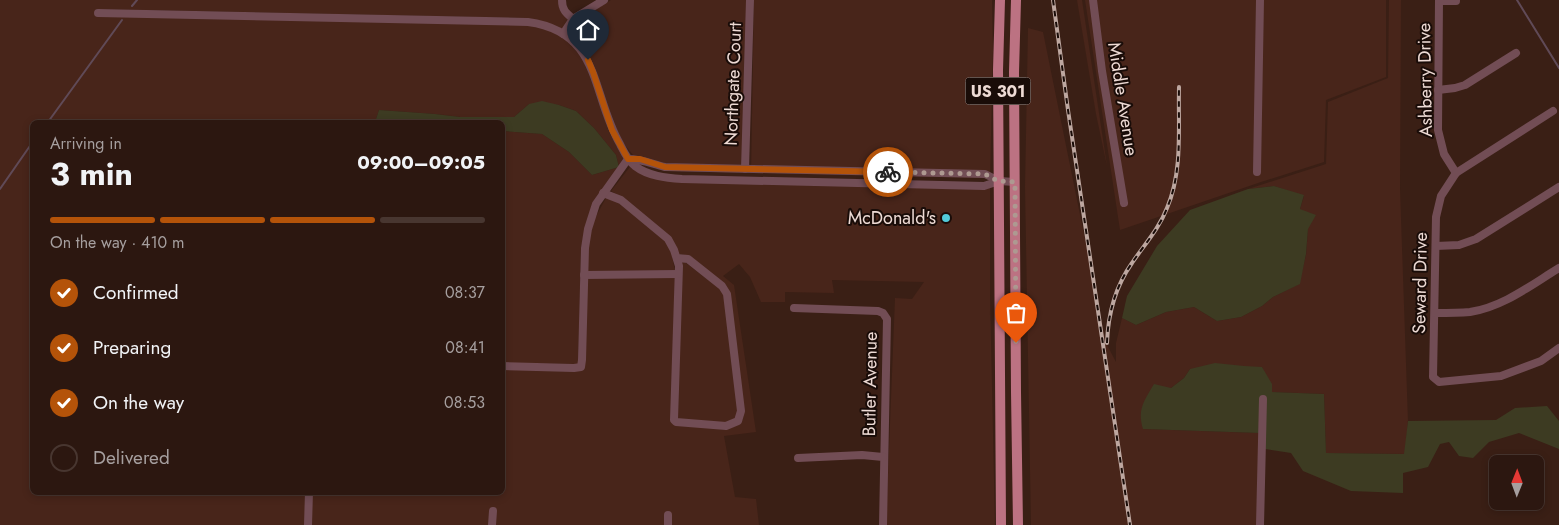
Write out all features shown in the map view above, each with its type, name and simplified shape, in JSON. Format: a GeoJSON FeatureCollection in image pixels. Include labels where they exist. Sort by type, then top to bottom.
{"type":"FeatureCollection","features":[{"type":"Feature","properties":{"kind":"main road","name":"US 301"},"geometry":{"type":"LineString","coordinates":[[1000,0],[998,181],[1001,525]]}},
{"type":"Feature","properties":{"kind":"main road","name":"US 301"},"geometry":{"type":"LineString","coordinates":[[1016,0],[1014,72],[1018,525]]}},
{"type":"Feature","properties":{"kind":"street"},"geometry":{"type":"LineString","coordinates":[[562,0],[564,12],[573,19]]}},
{"type":"Feature","properties":{"kind":"street"},"geometry":{"type":"LineString","coordinates":[[563,34],[573,19],[604,0]]}},
{"type":"Feature","properties":{"kind":"street","name":"Northgate Court"},"geometry":{"type":"LineString","coordinates":[[745,169],[750,0]]}},
{"type":"Feature","properties":{"kind":"street","name":"Middle Avenue"},"geometry":{"type":"LineString","coordinates":[[1093,0],[1102,71],[1124,204]]}},
{"type":"Feature","properties":{"kind":"street"},"geometry":{"type":"LineString","coordinates":[[1257,172],[1260,0]]}},
{"type":"Feature","properties":{"kind":"street","name":"Ashberry Drive"},"geometry":{"type":"LineString","coordinates":[[1456,1],[1439,1],[1437,124],[1444,154],[1456,173]]}},
{"type":"Feature","properties":{"kind":"street"},"geometry":{"type":"LineString","coordinates":[[98,13],[528,22],[548,26],[576,44],[588,60],[612,130],[628,159],[633,165],[643,171],[666,178],[984,186],[998,181],[1015,182]]}},
{"type":"Feature","properties":{"kind":"street"},"geometry":{"type":"LineString","coordinates":[[1438,90],[1465,85],[1516,53]]}},
{"type":"Feature","properties":{"kind":"street","name":"Seward Drive"},"geometry":{"type":"LineString","coordinates":[[1552,111],[1456,173],[1445,188],[1438,204],[1436,217],[1433,375],[1437,382],[1464,381],[1501,376],[1541,361],[1559,348]]}},
{"type":"Feature","properties":{"kind":"street"},"geometry":{"type":"LineString","coordinates":[[628,159],[640,159],[665,167],[985,174],[998,181]]}},
{"type":"Feature","properties":{"kind":"street"},"geometry":{"type":"LineString","coordinates":[[505,366],[581,367],[584,248],[588,229],[596,204],[628,159]]}},
{"type":"Feature","properties":{"kind":"street"},"geometry":{"type":"LineString","coordinates":[[1436,246],[1459,245],[1476,239],[1559,187]]}},
{"type":"Feature","properties":{"kind":"street"},"geometry":{"type":"LineString","coordinates":[[603,192],[620,200],[668,240],[677,258],[674,420],[676,422],[728,426],[738,421],[741,411],[727,294],[722,286],[688,259],[677,258]]}},
{"type":"Feature","properties":{"kind":"street"},"geometry":{"type":"LineString","coordinates":[[1435,313],[1471,312],[1486,308],[1514,296],[1559,268]]}},
{"type":"Feature","properties":{"kind":"street"},"geometry":{"type":"LineString","coordinates":[[584,275],[678,274]]}},
{"type":"Feature","properties":{"kind":"street","name":"Butler Avenue"},"geometry":{"type":"LineString","coordinates":[[794,308],[878,311],[883,313],[887,319],[882,525]]}},
{"type":"Feature","properties":{"kind":"street"},"geometry":{"type":"LineString","coordinates":[[1260,525],[1263,399]]}},
{"type":"Feature","properties":{"kind":"street","name":"Butler Avenue"},"geometry":{"type":"LineString","coordinates":[[798,458],[862,455],[884,457]]}},
{"type":"Feature","properties":{"kind":"street"},"geometry":{"type":"LineString","coordinates":[[308,525],[309,495]]}},
{"type":"Feature","properties":{"kind":"street"},"geometry":{"type":"LineString","coordinates":[[492,525],[493,511]]}},
{"type":"Feature","properties":{"kind":"street"},"geometry":{"type":"LineString","coordinates":[[668,515],[668,525]]}},
{"type":"Feature","properties":{"kind":"shaded area"},"geometry":{"type":"Polygon","coordinates":[[[0,0],[559,0],[559,8],[568,19],[562,30],[549,23],[528,18],[96,9],[95,16],[528,25],[553,32],[572,44],[580,53],[590,73],[609,132],[619,149],[628,159],[585,228],[581,248],[578,364],[505,363],[505,131],[542,134],[569,152],[592,175],[619,167],[616,155],[594,128],[576,111],[559,105],[529,104],[514,117],[460,117],[379,110],[376,120],[30,120],[30,495],[306,495],[305,525],[0,525],[0,0]]]}},
{"type":"Feature","properties":{"kind":"shaded area"},"geometry":{"type":"Polygon","coordinates":[[[611,0],[747,0],[745,173],[671,171],[634,156],[624,144],[611,118],[590,58],[578,41],[567,33],[575,22],[611,0]]]}},
{"type":"Feature","properties":{"kind":"shaded area"},"geometry":{"type":"Polygon","coordinates":[[[754,0],[992,0],[993,51],[990,178],[751,173],[754,0]]]}},
{"type":"Feature","properties":{"kind":"shaded area"},"geometry":{"type":"Polygon","coordinates":[[[1077,0],[1082,0],[1107,166],[1096,114],[1077,0]]]}},
{"type":"Feature","properties":{"kind":"shaded area"},"geometry":{"type":"Polygon","coordinates":[[[1085,0],[1386,0],[1386,77],[1326,100],[1324,162],[1120,230],[1085,0]]]}},
{"type":"Feature","properties":{"kind":"shaded area"},"geometry":{"type":"Polygon","coordinates":[[[1389,0],[1401,0],[1400,189],[1408,421],[1405,454],[1326,453],[1324,394],[1271,392],[1262,367],[1190,369],[1184,378],[1171,388],[1144,429],[1259,433],[1257,525],[1031,525],[1025,187],[1028,28],[1043,32],[1106,343],[1116,362],[1116,343],[1122,318],[1136,325],[1166,312],[1194,307],[1217,321],[1241,317],[1262,306],[1273,297],[1299,284],[1306,255],[1308,229],[1300,209],[1304,196],[1274,186],[1248,189],[1326,164],[1328,102],[1388,78],[1389,0]]]}},
{"type":"Feature","properties":{"kind":"shaded area"},"geometry":{"type":"Polygon","coordinates":[[[542,101],[576,111],[594,128],[616,155],[619,167],[592,175],[569,152],[542,134],[505,131],[505,120],[376,120],[379,110],[460,117],[514,117],[529,104],[542,101]]]}},
{"type":"Feature","properties":{"kind":"shaded area"},"geometry":{"type":"Polygon","coordinates":[[[633,163],[658,175],[990,185],[990,295],[995,525],[886,525],[895,298],[912,299],[924,282],[832,280],[834,293],[785,292],[785,302],[761,302],[750,277],[739,264],[723,276],[734,285],[756,432],[724,436],[735,497],[756,499],[759,525],[671,525],[671,512],[665,512],[665,525],[495,525],[496,508],[490,508],[489,525],[311,525],[312,495],[505,495],[505,370],[581,370],[587,278],[675,278],[671,420],[725,430],[740,424],[744,411],[730,293],[685,255],[679,254],[677,248],[622,197],[611,191],[633,163]]]}},
{"type":"Feature","properties":{"kind":"shaded area"},"geometry":{"type":"Polygon","coordinates":[[[1274,186],[1304,195],[1300,209],[1316,215],[1308,229],[1306,254],[1300,284],[1273,297],[1262,306],[1241,317],[1217,321],[1194,307],[1166,312],[1136,325],[1122,318],[1127,296],[1157,246],[1190,210],[1248,189],[1274,186]]]}},
{"type":"Feature","properties":{"kind":"shaded area"},"geometry":{"type":"Polygon","coordinates":[[[607,196],[619,203],[666,242],[671,251],[675,271],[587,271],[589,239],[594,220],[607,196]]]}},
{"type":"Feature","properties":{"kind":"shaded area"},"geometry":{"type":"Polygon","coordinates":[[[681,262],[686,263],[720,289],[724,295],[738,411],[736,418],[725,423],[678,419],[681,262]]]}},
{"type":"Feature","properties":{"kind":"shaded area"},"geometry":{"type":"Polygon","coordinates":[[[1215,363],[1262,367],[1272,384],[1272,392],[1324,394],[1326,453],[1404,454],[1408,421],[1496,420],[1515,408],[1547,406],[1559,421],[1559,449],[1519,433],[1489,442],[1473,458],[1459,456],[1449,442],[1440,444],[1428,467],[1403,473],[1403,493],[1351,491],[1303,471],[1291,453],[1265,449],[1266,396],[1260,396],[1259,433],[1143,429],[1141,411],[1154,384],[1171,388],[1184,378],[1190,369],[1215,363]]]}},
{"type":"Feature","properties":{"kind":"waterway"},"geometry":{"type":"LineString","coordinates":[[132,6],[137,0]]}},
{"type":"Feature","properties":{"kind":"waterway"},"geometry":{"type":"LineString","coordinates":[[1517,0],[1559,68]]}},
{"type":"Feature","properties":{"kind":"waterway"},"geometry":{"type":"LineString","coordinates":[[49,120],[122,20]]}},
{"type":"Feature","properties":{"kind":"waterway"},"geometry":{"type":"LineString","coordinates":[[0,189],[30,146]]}},
{"type":"Feature","properties":{"kind":"railway"},"geometry":{"type":"LineString","coordinates":[[1053,0],[1130,525]]}},
{"type":"Feature","properties":{"kind":"railway"},"geometry":{"type":"LineString","coordinates":[[1107,343],[1111,311],[1117,291],[1126,272],[1160,223],[1172,194],[1179,149],[1179,87]]}},
{"type":"Feature","properties":{"kind":"way so far"},"geometry":{"type":"LineString","coordinates":[[888,172],[985,174],[998,181],[1015,182],[1016,343]]}},
{"type":"Feature","properties":{"kind":"place","name":"McDonald's"},"geometry":{"type":"Point","coordinates":[946,218]}},
{"type":"Feature","properties":{"kind":"route"},"geometry":{"type":"LineString","coordinates":[[588,60],[612,130],[628,159],[640,159],[665,167],[888,172]]}}]}
